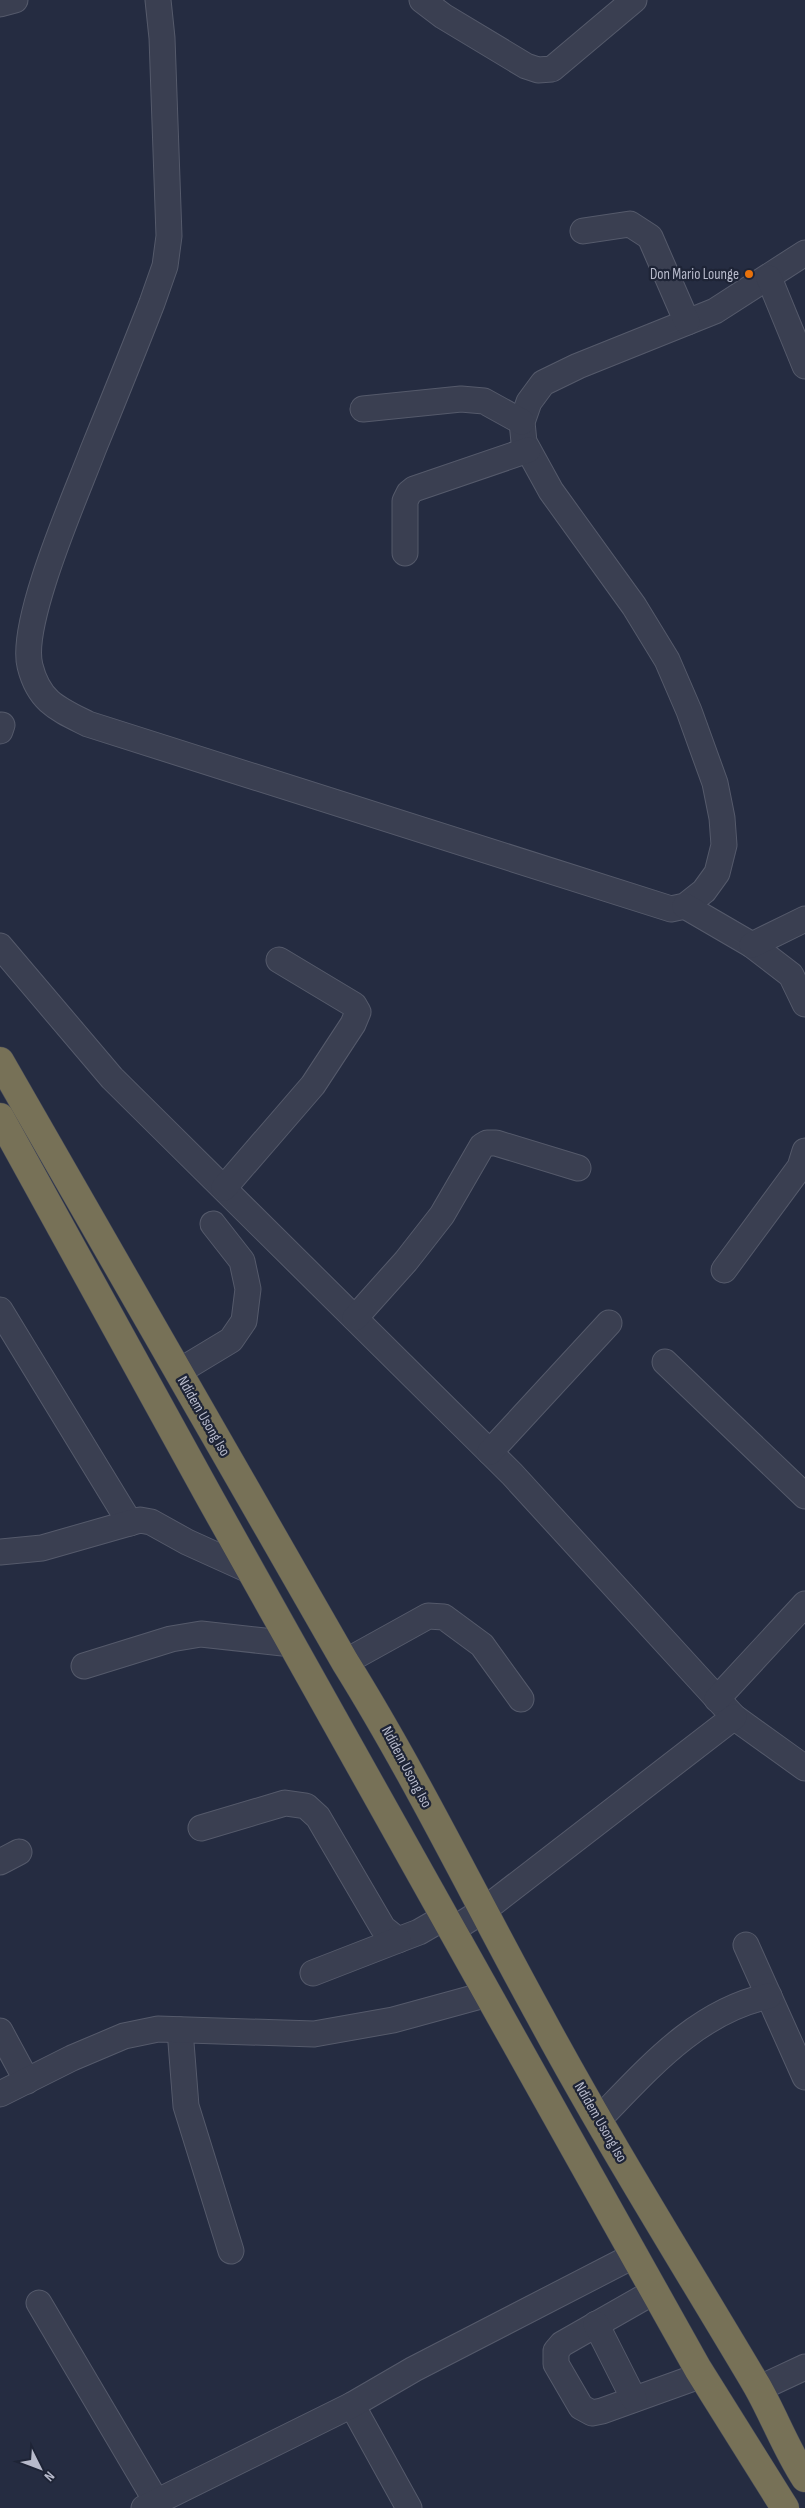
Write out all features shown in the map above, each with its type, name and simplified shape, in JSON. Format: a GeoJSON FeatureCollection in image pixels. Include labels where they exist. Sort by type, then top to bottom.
{"type":"FeatureCollection","features":[{"type":"Feature","properties":{"kind":"highway","name":"Ndidem Usong Iso"},"geometry":{"type":"LineString","coordinates":[[0,1061],[345,1662],[386,1728],[541,2019],[666,2238],[758,2389],[789,2453],[805,2478]]}},
{"type":"Feature","properties":{"kind":"highway"},"geometry":{"type":"LineString","coordinates":[[0,1117],[251,1571],[654,2291],[702,2374],[785,2508]]}},
{"type":"Feature","properties":{"kind":"street"},"geometry":{"type":"LineString","coordinates":[[0,4],[15,0]]}},
{"type":"Feature","properties":{"kind":"street"},"geometry":{"type":"LineString","coordinates":[[158,0],[162,38],[169,236],[165,266],[56,544],[31,625],[29,665],[40,692],[53,707],[88,724],[671,909],[685,906],[704,892],[717,873],[724,845],[722,818],[715,783],[689,711],[667,660],[634,606],[551,491],[524,442],[522,422],[530,402],[543,383],[578,366],[716,311],[770,278],[805,252]]}},
{"type":"Feature","properties":{"kind":"street"},"geometry":{"type":"LineString","coordinates":[[422,0],[443,16],[526,66],[538,70],[552,69],[634,0]]}},
{"type":"Feature","properties":{"kind":"street"},"geometry":{"type":"LineString","coordinates":[[583,231],[630,224],[650,238],[687,322]]}},
{"type":"Feature","properties":{"kind":"street"},"geometry":{"type":"LineString","coordinates":[[770,278],[805,366]]}},
{"type":"Feature","properties":{"kind":"street"},"geometry":{"type":"LineString","coordinates":[[363,410],[461,399],[484,401],[522,422]]}},
{"type":"Feature","properties":{"kind":"street"},"geometry":{"type":"LineString","coordinates":[[405,553],[405,501],[409,493],[414,489],[528,450]]}},
{"type":"Feature","properties":{"kind":"street"},"geometry":{"type":"LineString","coordinates":[[685,906],[752,945],[791,975],[805,1004]]}},
{"type":"Feature","properties":{"kind":"street"},"geometry":{"type":"LineString","coordinates":[[752,945],[805,920]]}},
{"type":"Feature","properties":{"kind":"street"},"geometry":{"type":"LineString","coordinates":[[0,946],[112,1078],[490,1452],[726,1708],[805,1768]]}},
{"type":"Feature","properties":{"kind":"street"},"geometry":{"type":"LineString","coordinates":[[224,1188],[313,1085],[353,1024],[358,1012],[354,1006],[279,960]]}},
{"type":"Feature","properties":{"kind":"street"},"geometry":{"type":"LineString","coordinates":[[355,1318],[406,1261],[442,1215],[482,1146],[488,1143],[496,1143],[578,1168]]}},
{"type":"Feature","properties":{"kind":"street"},"geometry":{"type":"LineString","coordinates":[[724,1270],[800,1167],[805,1152]]}},
{"type":"Feature","properties":{"kind":"street"},"geometry":{"type":"LineString","coordinates":[[178,1372],[231,1340],[244,1321],[248,1289],[242,1261],[213,1224]]}},
{"type":"Feature","properties":{"kind":"street"},"geometry":{"type":"LineString","coordinates":[[0,1310],[130,1523]]}},
{"type":"Feature","properties":{"kind":"street"},"geometry":{"type":"LineString","coordinates":[[490,1452],[609,1323]]}},
{"type":"Feature","properties":{"kind":"street"},"geometry":{"type":"LineString","coordinates":[[665,1362],[805,1496]]}},
{"type":"Feature","properties":{"kind":"street"},"geometry":{"type":"LineString","coordinates":[[0,1552],[42,1548],[140,1520],[150,1522],[186,1542],[251,1571]]}},
{"type":"Feature","properties":{"kind":"street"},"geometry":{"type":"LineString","coordinates":[[313,1973],[419,1932],[484,1910],[726,1708],[804,1606]]}},
{"type":"Feature","properties":{"kind":"street"},"geometry":{"type":"LineString","coordinates":[[345,1662],[428,1616],[444,1617],[482,1644],[521,1699]]}},
{"type":"Feature","properties":{"kind":"street"},"geometry":{"type":"LineString","coordinates":[[84,1666],[171,1639],[201,1634],[292,1644]]}},
{"type":"Feature","properties":{"kind":"street"},"geometry":{"type":"LineString","coordinates":[[201,1828],[285,1802],[306,1806],[318,1817],[383,1928],[398,1940]]}},
{"type":"Feature","properties":{"kind":"street"},"geometry":{"type":"LineString","coordinates":[[746,1945],[805,2077]]}},
{"type":"Feature","properties":{"kind":"street"},"geometry":{"type":"LineString","coordinates":[[0,2094],[124,2036],[158,2030],[314,2034],[393,2020],[488,1994]]}},
{"type":"Feature","properties":{"kind":"street"},"geometry":{"type":"LineString","coordinates":[[599,2119],[654,2063],[692,2030],[743,2001],[769,1996]]}},
{"type":"Feature","properties":{"kind":"street"},"geometry":{"type":"LineString","coordinates":[[180,2030],[186,2106],[231,2251]]}},
{"type":"Feature","properties":{"kind":"street"},"geometry":{"type":"LineString","coordinates":[[0,2031],[26,2081]]}},
{"type":"Feature","properties":{"kind":"street"},"geometry":{"type":"LineString","coordinates":[[39,2303],[150,2505],[352,2404],[414,2369],[635,2255]]}},
{"type":"Feature","properties":{"kind":"street"},"geometry":{"type":"LineString","coordinates":[[654,2291],[562,2344],[556,2351],[556,2364],[581,2407],[592,2413],[702,2374]]}},
{"type":"Feature","properties":{"kind":"street"},"geometry":{"type":"LineString","coordinates":[[596,2324],[634,2399]]}},
{"type":"Feature","properties":{"kind":"street"},"geometry":{"type":"LineString","coordinates":[[758,2389],[805,2367]]}},
{"type":"Feature","properties":{"kind":"street"},"geometry":{"type":"LineString","coordinates":[[352,2404],[409,2508]]}},
{"type":"Feature","properties":{"kind":"place","name":"Don Mario Lounge"},"geometry":{"type":"Point","coordinates":[749,274]}}]}
